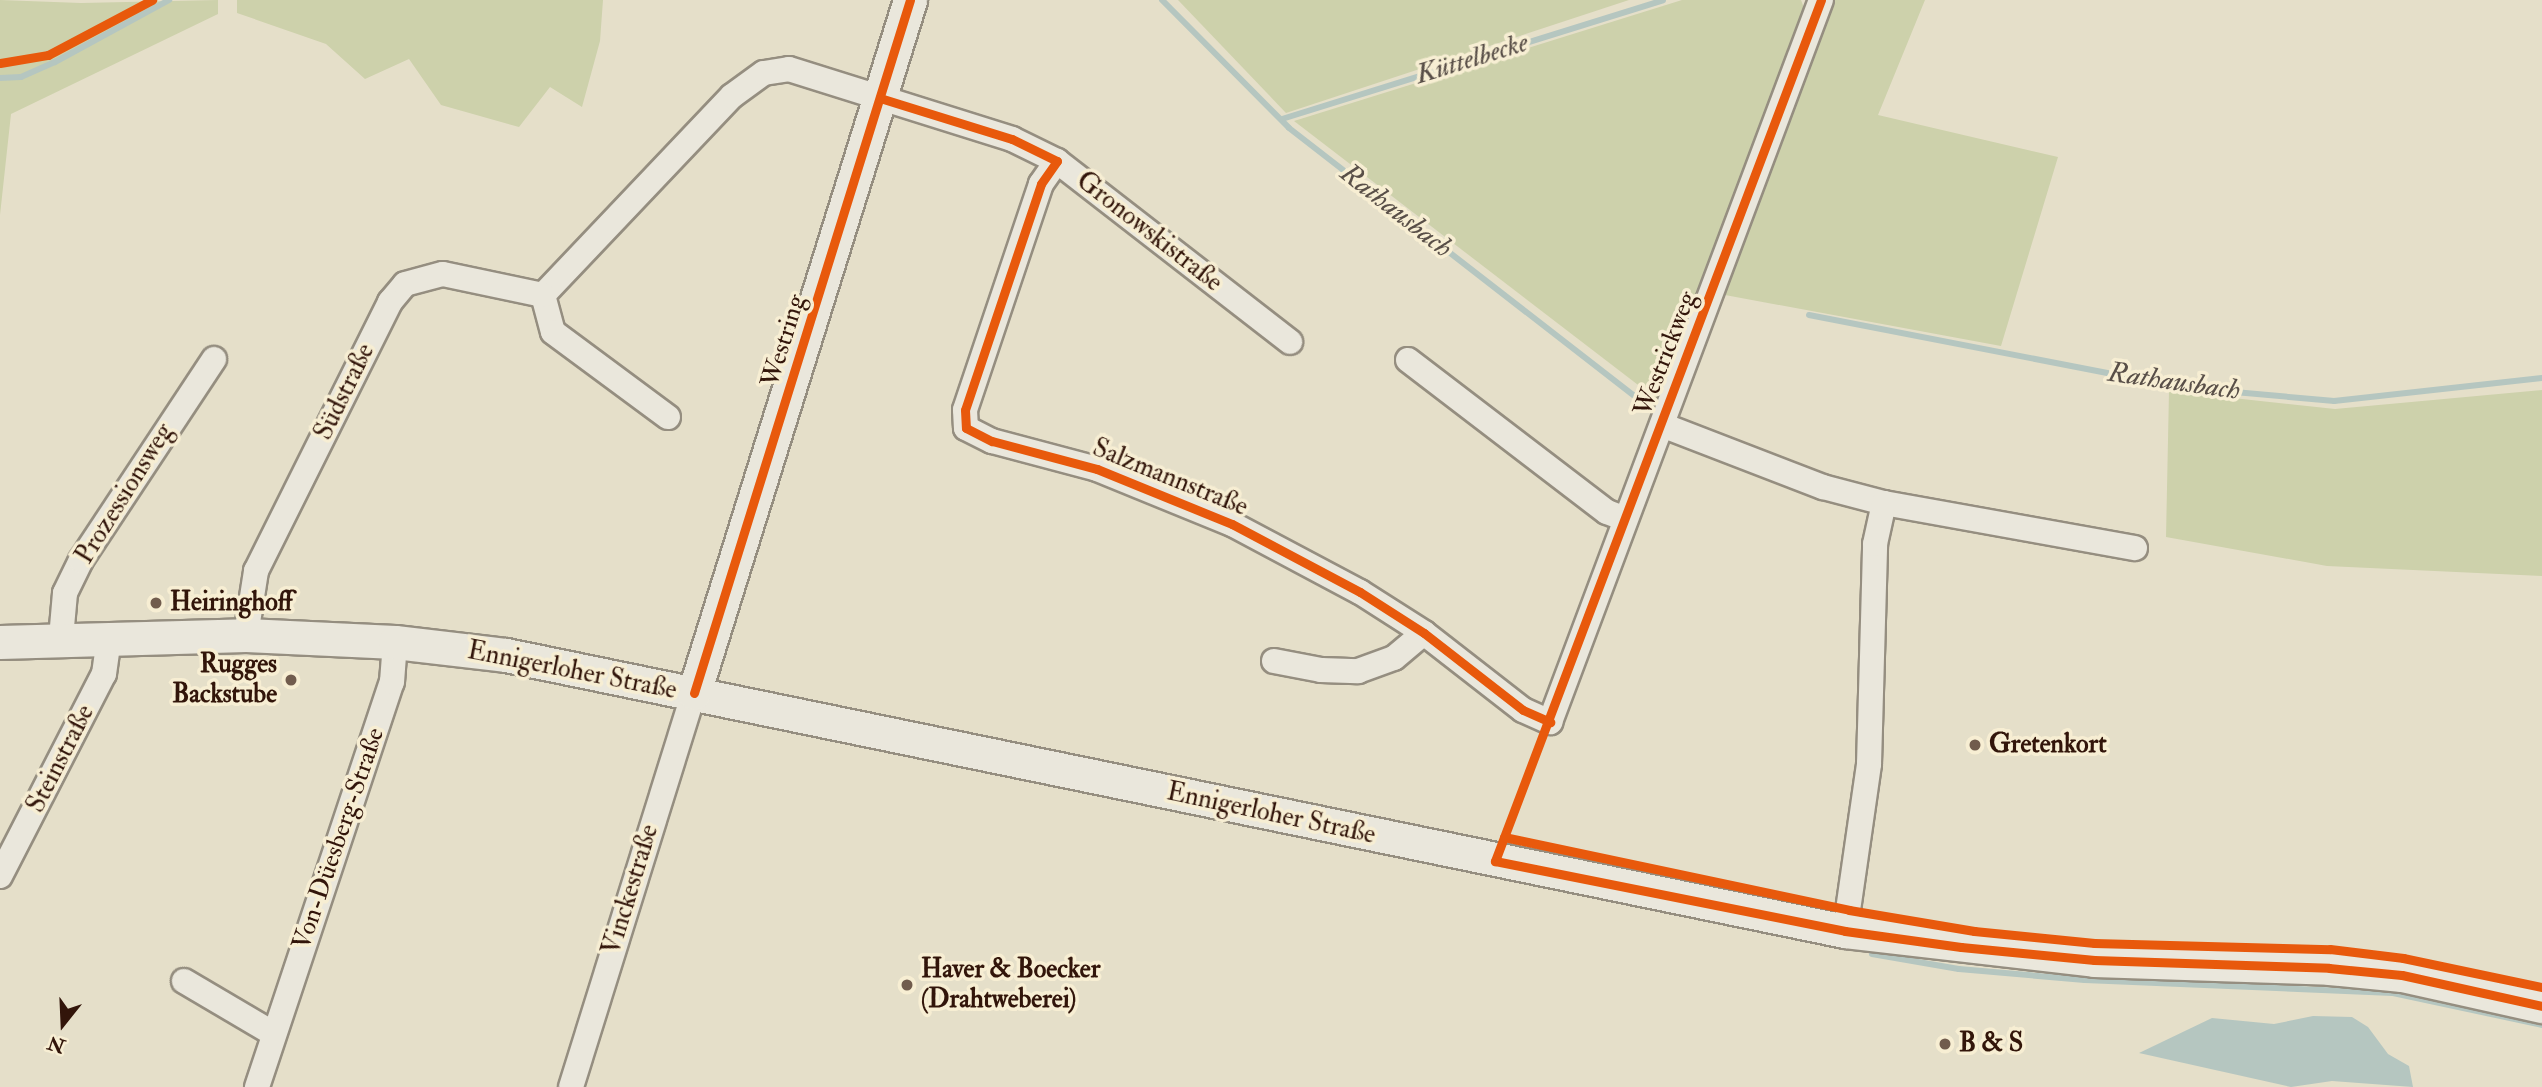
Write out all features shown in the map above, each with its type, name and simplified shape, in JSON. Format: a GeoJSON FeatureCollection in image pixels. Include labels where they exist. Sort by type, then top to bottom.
{"type":"FeatureCollection","features":[{"type":"Feature","properties":{"kind":"main road","name":"Westring"},"geometry":{"type":"LineString","coordinates":[[694,693],[911,0]]}},
{"type":"Feature","properties":{"kind":"main road","name":"Ennigerloher Straße"},"geometry":{"type":"LineString","coordinates":[[0,642],[61,638],[246,635],[396,642],[506,655],[1846,931],[2094,960],[2377,973],[2542,1006]]}},
{"type":"Feature","properties":{"kind":"street","name":"Westrickweg"},"geometry":{"type":"LineString","coordinates":[[1550,722],[1821,0]]}},
{"type":"Feature","properties":{"kind":"street"},"geometry":{"type":"LineString","coordinates":[[668,417],[553,332],[543,295],[732,96],[764,73],[789,69],[880,99]]}},
{"type":"Feature","properties":{"kind":"street","name":"Gronowskistraße"},"geometry":{"type":"LineString","coordinates":[[880,99],[1012,139],[1056,161],[1290,342]]}},
{"type":"Feature","properties":{"kind":"street","name":"Salzmannstraße"},"geometry":{"type":"LineString","coordinates":[[1056,161],[1041,184],[965,410],[966,428],[992,441],[1097,469],[1181,500],[1305,561],[1424,633],[1523,710],[1550,722]]}},
{"type":"Feature","properties":{"kind":"street","name":"Südstraße"},"geometry":{"type":"LineString","coordinates":[[246,635],[256,571],[390,302],[405,284],[443,274],[543,295]]}},
{"type":"Feature","properties":{"kind":"street","name":"Prozessionsweg"},"geometry":{"type":"LineString","coordinates":[[61,638],[65,593],[81,560],[214,359]]}},
{"type":"Feature","properties":{"kind":"street"},"geometry":{"type":"LineString","coordinates":[[1408,360],[1607,512],[1625,519]]}},
{"type":"Feature","properties":{"kind":"street","name":"Westrickweg"},"geometry":{"type":"LineString","coordinates":[[1662,425],[1823,487],[1884,503],[2135,548]]}},
{"type":"Feature","properties":{"kind":"street"},"geometry":{"type":"LineString","coordinates":[[1846,931],[1869,764],[1875,544],[1884,503]]}},
{"type":"Feature","properties":{"kind":"street"},"geometry":{"type":"LineString","coordinates":[[1274,661],[1321,670],[1358,671],[1394,658],[1424,633]]}},
{"type":"Feature","properties":{"kind":"street","name":"Steinstraße"},"geometry":{"type":"LineString","coordinates":[[0,876],[104,674],[109,637]]}},
{"type":"Feature","properties":{"kind":"street","name":"Von-Düesberg-Straße"},"geometry":{"type":"LineString","coordinates":[[257,1087],[392,682],[396,642]]}},
{"type":"Feature","properties":{"kind":"street","name":"Vinckestraße"},"geometry":{"type":"LineString","coordinates":[[570,1087],[694,693]]}},
{"type":"Feature","properties":{"kind":"street"},"geometry":{"type":"LineString","coordinates":[[184,981],[274,1034]]}},
{"type":"Feature","properties":{"kind":"green space"},"geometry":{"type":"Polygon","coordinates":[[[0,0],[81,3],[218,0],[218,14],[11,114],[0,215],[0,0]]]}},
{"type":"Feature","properties":{"kind":"green space"},"geometry":{"type":"Polygon","coordinates":[[[237,0],[603,0],[600,41],[582,107],[550,87],[519,127],[441,105],[409,59],[365,79],[326,44],[237,13],[237,0]]]}},
{"type":"Feature","properties":{"kind":"green space"},"geometry":{"type":"Polygon","coordinates":[[[1178,0],[1629,0],[1286,113],[1178,0]]]}},
{"type":"Feature","properties":{"kind":"green space"},"geometry":{"type":"Polygon","coordinates":[[[1682,0],[1801,0],[1804,8],[1659,401],[1294,121],[1682,0]]]}},
{"type":"Feature","properties":{"kind":"green space"},"geometry":{"type":"Polygon","coordinates":[[[1834,0],[1925,0],[1878,115],[2058,157],[2001,346],[1725,295],[1834,0]]]}},
{"type":"Feature","properties":{"kind":"green space"},"geometry":{"type":"Polygon","coordinates":[[[2542,390],[2542,576],[2327,566],[2166,537],[2169,391],[2335,409],[2542,390]]]}},
{"type":"Feature","properties":{"kind":"shaded area"},"geometry":{"type":"Polygon","coordinates":[[[2313,1016],[2352,1017],[2368,1027],[2388,1054],[2409,1066],[2413,1087],[2332,1081],[2291,1087],[2139,1053],[2212,1018],[2274,1024],[2313,1016]]]}},
{"type":"Feature","properties":{"kind":"waterway","name":"Rathausbach"},"geometry":{"type":"LineString","coordinates":[[0,78],[21,77],[55,62],[169,0]]}},
{"type":"Feature","properties":{"kind":"waterway","name":"Rathausbach"},"geometry":{"type":"LineString","coordinates":[[1162,0],[1289,128],[1645,404]]}},
{"type":"Feature","properties":{"kind":"waterway","name":"Küttelbecke"},"geometry":{"type":"LineString","coordinates":[[1282,119],[1663,0]]}},
{"type":"Feature","properties":{"kind":"waterway","name":"Rathausbach"},"geometry":{"type":"LineString","coordinates":[[1809,315],[2178,387],[2334,401],[2542,378]]}},
{"type":"Feature","properties":{"kind":"waterway"},"geometry":{"type":"LineString","coordinates":[[1872,954],[1959,969],[2085,980],[2393,993],[2542,1025]]}},
{"type":"Feature","properties":{"kind":"cycle path"},"geometry":{"type":"LineString","coordinates":[[0,63],[48,55],[152,0]]}},
{"type":"Feature","properties":{"kind":"cycle path"},"geometry":{"type":"LineString","coordinates":[[694,693],[910,0]]}},
{"type":"Feature","properties":{"kind":"cycle path"},"geometry":{"type":"LineString","coordinates":[[1821,0],[1495,861],[1845,931],[1961,947],[2094,960],[2329,968],[2402,975],[2542,1006]]}},
{"type":"Feature","properties":{"kind":"cycle path"},"geometry":{"type":"LineString","coordinates":[[880,98],[1012,139],[1057,161],[1041,184],[965,410],[966,428],[992,441],[1097,469],[1232,524],[1360,592],[1424,633],[1523,710],[1550,722]]}},
{"type":"Feature","properties":{"kind":"cycle path"},"geometry":{"type":"LineString","coordinates":[[1504,837],[1849,910],[1974,931],[2094,943],[2330,949],[2403,958],[2542,987]]}},
{"type":"Feature","properties":{"kind":"place","name":"Heiringhoff"},"geometry":{"type":"Point","coordinates":[156,603]}},
{"type":"Feature","properties":{"kind":"place","name":"Rugges Backstube"},"geometry":{"type":"Point","coordinates":[291,680]}},
{"type":"Feature","properties":{"kind":"place","name":"Gretenkort"},"geometry":{"type":"Point","coordinates":[1975,745]}},
{"type":"Feature","properties":{"kind":"place","name":"Haver & Boecker (Drahtweberei)"},"geometry":{"type":"Point","coordinates":[907,985]}},
{"type":"Feature","properties":{"kind":"place","name":"B & S"},"geometry":{"type":"Point","coordinates":[1945,1044]}}]}
